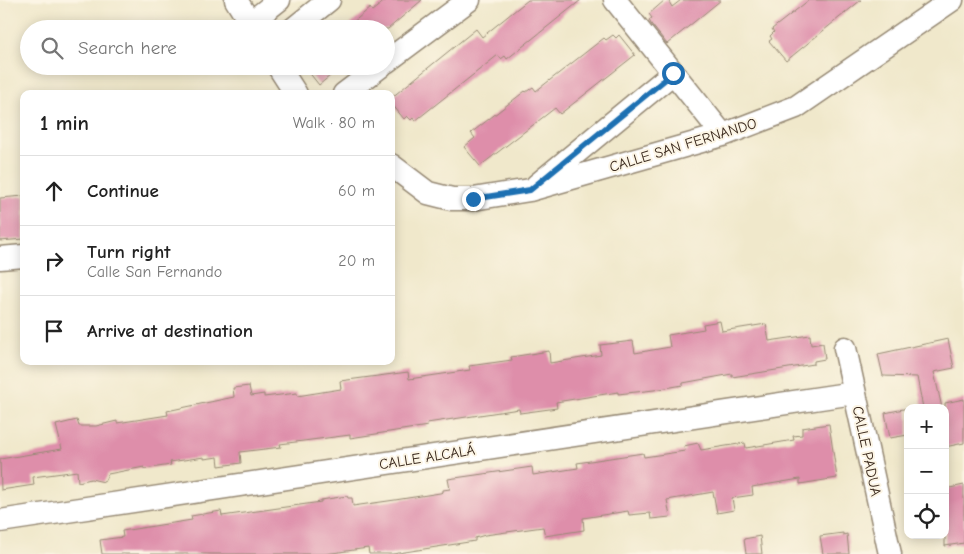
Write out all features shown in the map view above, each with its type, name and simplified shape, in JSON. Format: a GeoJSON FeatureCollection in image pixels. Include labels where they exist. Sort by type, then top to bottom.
{"type":"FeatureCollection","features":[{"type":"Feature","properties":{"kind":"street"},"geometry":{"type":"LineString","coordinates":[[236,0],[248,20]]}},
{"type":"Feature","properties":{"kind":"street"},"geometry":{"type":"LineString","coordinates":[[258,20],[279,0]]}},
{"type":"Feature","properties":{"kind":"street"},"geometry":{"type":"LineString","coordinates":[[304,20],[329,0]]}},
{"type":"Feature","properties":{"kind":"street"},"geometry":{"type":"LineString","coordinates":[[395,55],[469,0]]}},
{"type":"Feature","properties":{"kind":"street"},"geometry":{"type":"LineString","coordinates":[[616,0],[723,135]]}},
{"type":"Feature","properties":{"kind":"street","name":"CALLE SAN FERNANDO"},"geometry":{"type":"LineString","coordinates":[[395,168],[428,193],[452,199],[473,199],[530,190],[723,135],[796,107],[952,0]]}},
{"type":"Feature","properties":{"kind":"street"},"geometry":{"type":"LineString","coordinates":[[530,190],[673,73]]}},
{"type":"Feature","properties":{"kind":"street"},"geometry":{"type":"LineString","coordinates":[[284,75],[293,90]]}},
{"type":"Feature","properties":{"kind":"street"},"geometry":{"type":"LineString","coordinates":[[349,90],[369,75]]}},
{"type":"Feature","properties":{"kind":"street"},"geometry":{"type":"LineString","coordinates":[[0,258],[20,256]]}},
{"type":"Feature","properties":{"kind":"street","name":"CALLE PADUA"},"geometry":{"type":"LineString","coordinates":[[845,348],[890,554]]}},
{"type":"Feature","properties":{"kind":"street","name":"CALLE ALCALÁ"},"geometry":{"type":"LineString","coordinates":[[0,521],[854,394]]}},
{"type":"Feature","properties":{"kind":"building"},"geometry":{"type":"Polygon","coordinates":[[[386,0],[422,0],[395,23],[395,20],[356,20],[370,8],[372,11],[386,0]]]}},
{"type":"Feature","properties":{"kind":"building"},"geometry":{"type":"Polygon","coordinates":[[[528,0],[581,0],[507,59],[505,56],[501,59],[498,55],[415,121],[407,116],[404,119],[395,108],[395,95],[476,29],[482,37],[528,0]]]}},
{"type":"Feature","properties":{"kind":"building"},"geometry":{"type":"Polygon","coordinates":[[[665,0],[668,0],[672,7],[681,0],[721,0],[667,44],[649,20],[652,18],[649,14],[665,0]]]}},
{"type":"Feature","properties":{"kind":"building"},"geometry":{"type":"Polygon","coordinates":[[[809,0],[861,0],[786,61],[769,41],[772,39],[770,36],[774,32],[772,29],[809,0]]]}},
{"type":"Feature","properties":{"kind":"building"},"geometry":{"type":"Polygon","coordinates":[[[613,35],[616,38],[619,35],[635,55],[560,114],[555,108],[480,166],[464,147],[475,138],[471,133],[525,91],[533,87],[536,91],[604,38],[606,40],[613,35]]]}},
{"type":"Feature","properties":{"kind":"building"},"geometry":{"type":"Polygon","coordinates":[[[311,75],[331,75],[319,85],[311,75]]]}},
{"type":"Feature","properties":{"kind":"building"},"geometry":{"type":"Polygon","coordinates":[[[20,196],[20,239],[0,241],[0,198],[20,196]]]}},
{"type":"Feature","properties":{"kind":"building"},"geometry":{"type":"Polygon","coordinates":[[[720,321],[722,331],[766,324],[769,341],[810,335],[811,345],[823,343],[825,359],[814,361],[814,364],[732,377],[732,374],[654,390],[618,394],[618,392],[556,402],[557,408],[520,413],[519,409],[427,423],[428,426],[350,438],[350,435],[280,444],[281,447],[240,452],[241,463],[219,466],[218,457],[204,459],[204,457],[170,462],[171,465],[144,469],[144,467],[108,474],[104,482],[91,479],[78,482],[77,471],[33,477],[34,485],[1,490],[0,459],[62,449],[56,425],[77,420],[79,426],[96,426],[117,421],[117,423],[168,415],[167,411],[234,397],[233,388],[249,386],[251,396],[264,394],[264,397],[297,393],[297,396],[341,389],[340,381],[408,372],[409,379],[470,370],[469,366],[512,360],[511,357],[549,351],[550,363],[601,355],[600,345],[633,341],[635,353],[670,347],[668,335],[704,329],[703,324],[720,321]]]}},
{"type":"Feature","properties":{"kind":"building"},"geometry":{"type":"Polygon","coordinates":[[[948,339],[954,368],[934,372],[941,404],[922,404],[917,377],[883,376],[878,354],[948,339]]]}},
{"type":"Feature","properties":{"kind":"building"},"geometry":{"type":"Polygon","coordinates":[[[964,399],[964,443],[949,446],[949,404],[945,403],[964,399]]]}},
{"type":"Feature","properties":{"kind":"building"},"geometry":{"type":"Polygon","coordinates":[[[904,409],[904,436],[890,438],[885,413],[904,409]]]}},
{"type":"Feature","properties":{"kind":"building"},"geometry":{"type":"Polygon","coordinates":[[[829,424],[837,478],[800,484],[800,479],[752,487],[753,495],[732,498],[734,510],[717,513],[713,492],[667,500],[670,517],[651,519],[650,513],[629,515],[628,511],[583,518],[584,530],[545,536],[543,527],[485,535],[475,538],[475,541],[392,554],[369,554],[368,548],[325,554],[102,554],[100,540],[123,537],[122,531],[192,520],[191,516],[221,511],[222,516],[321,502],[321,500],[347,496],[352,498],[353,506],[395,500],[443,492],[443,490],[450,489],[448,479],[532,467],[533,475],[578,468],[577,463],[643,453],[644,457],[685,451],[684,446],[698,443],[701,450],[745,443],[746,448],[794,440],[793,436],[802,435],[802,428],[829,424]]]}},
{"type":"Feature","properties":{"kind":"building"},"geometry":{"type":"Polygon","coordinates":[[[964,485],[964,543],[945,546],[945,539],[949,539],[949,488],[964,485]]]}},
{"type":"Feature","properties":{"kind":"building"},"geometry":{"type":"Polygon","coordinates":[[[843,533],[843,535],[847,534],[849,554],[823,554],[820,536],[843,533]]]}},
{"type":"Feature","properties":{"kind":"building"},"geometry":{"type":"Polygon","coordinates":[[[760,536],[762,554],[746,554],[744,539],[760,536]]]}},
{"type":"Feature","properties":{"kind":"route"},"geometry":{"type":"LineString","coordinates":[[473,199],[530,190],[673,73]]}}]}
